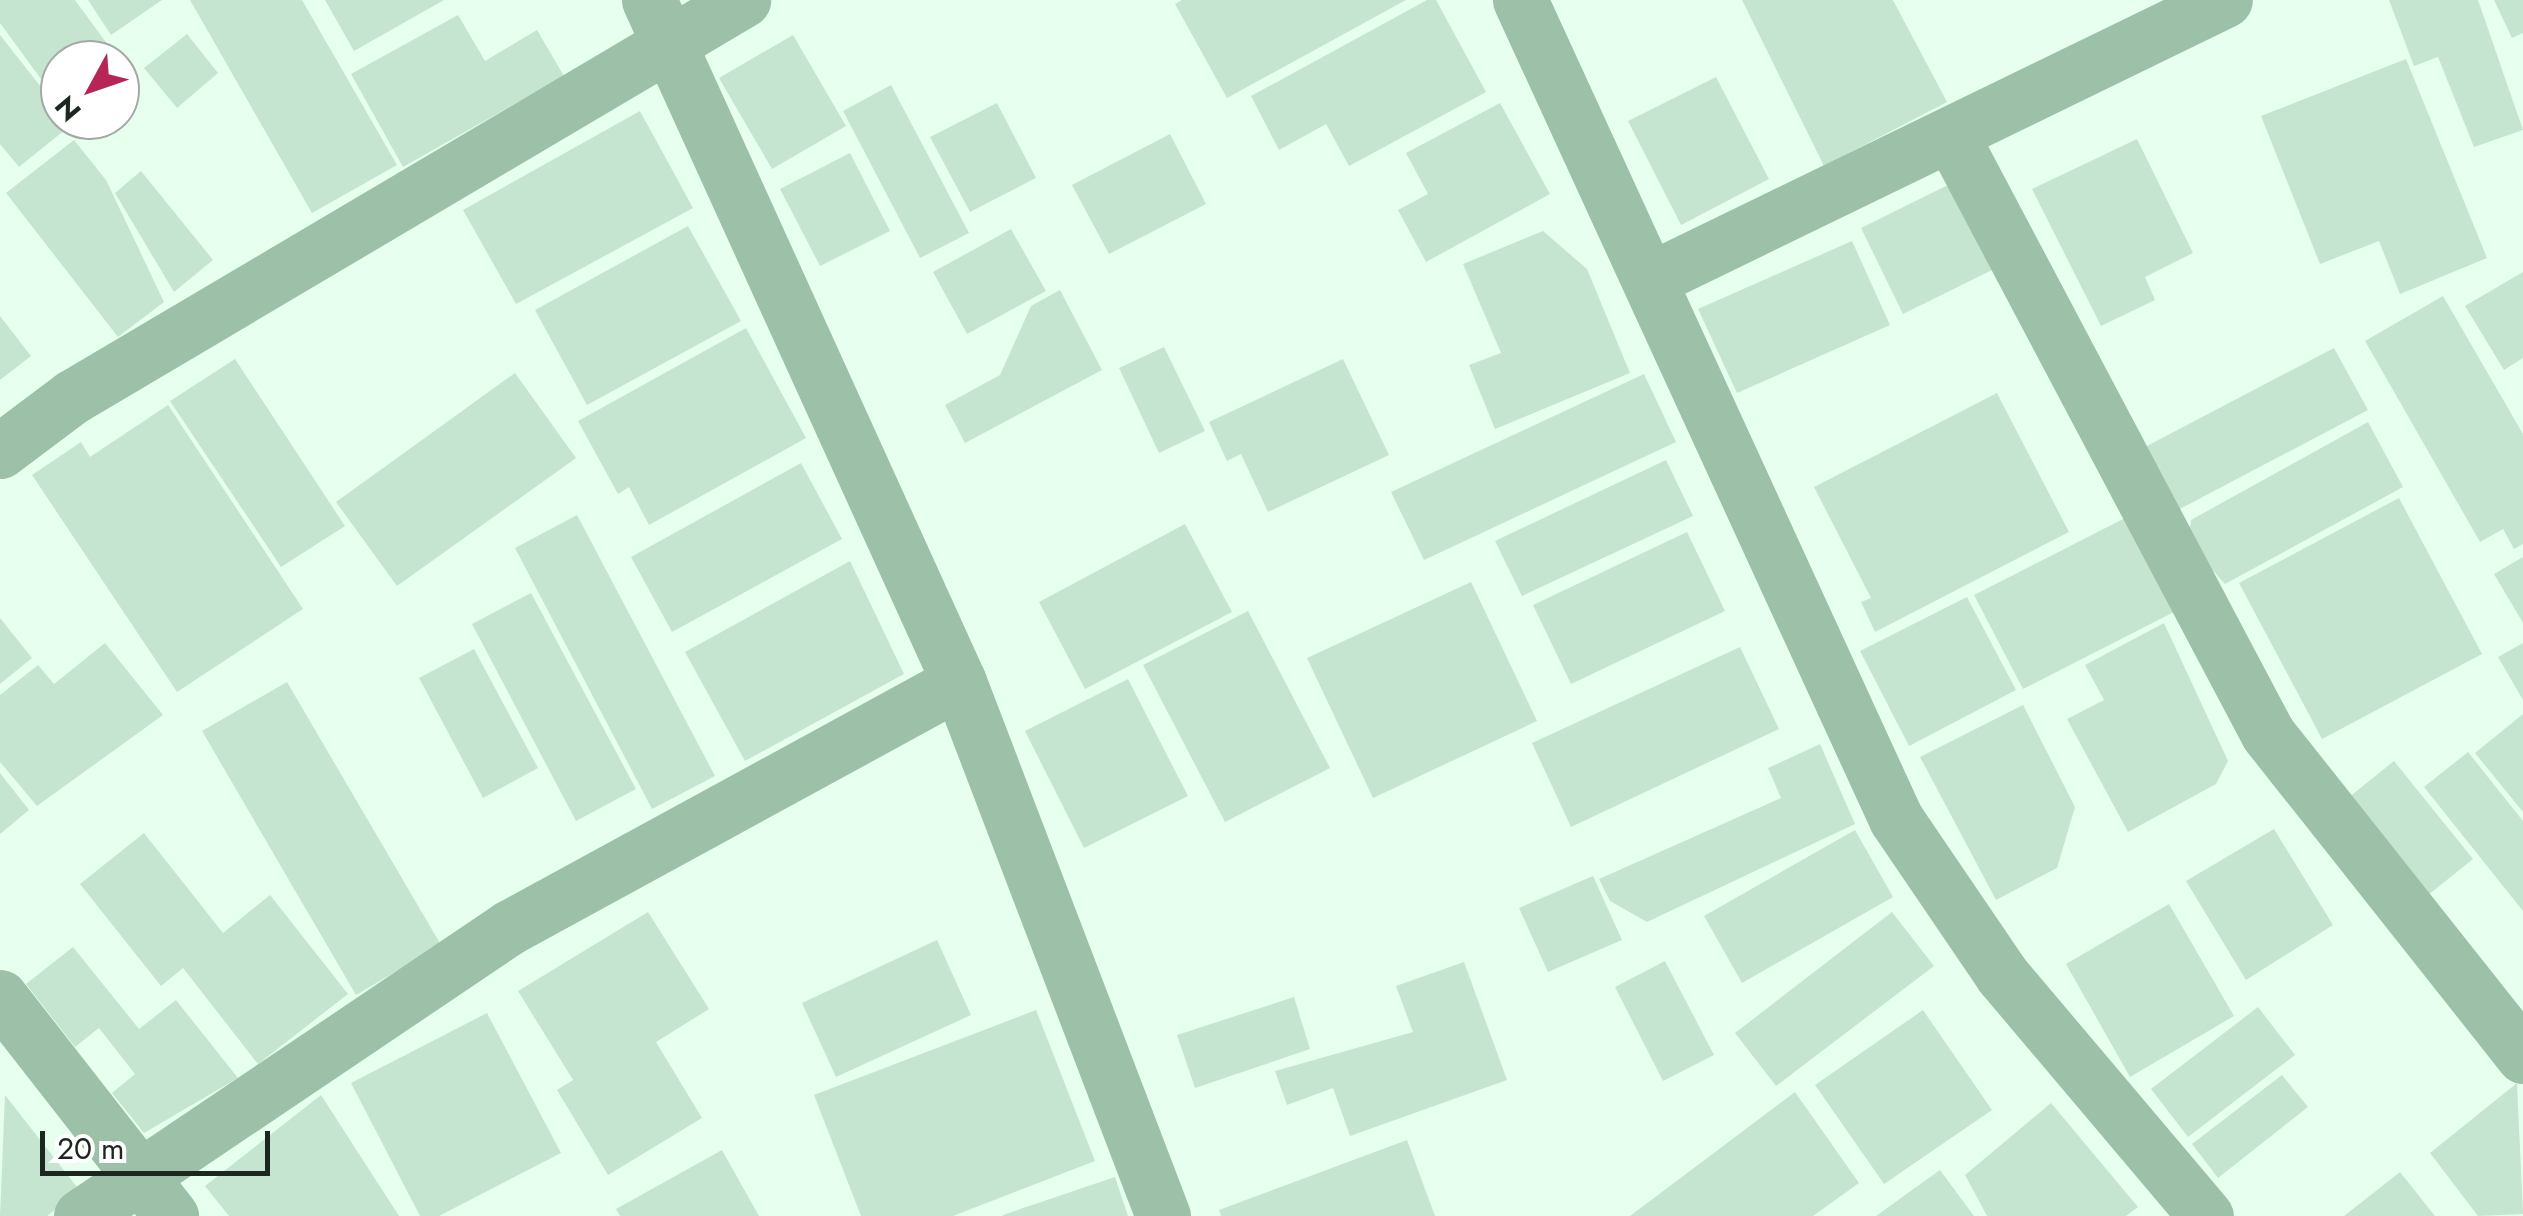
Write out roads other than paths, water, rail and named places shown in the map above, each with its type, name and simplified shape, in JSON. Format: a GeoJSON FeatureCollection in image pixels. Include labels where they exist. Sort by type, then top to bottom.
{"type":"FeatureCollection","features":[{"type":"Feature","properties":{"kind":"street"},"geometry":{"type":"LineString","coordinates":[[0,450],[72,397],[658,22],[743,0]]}},
{"type":"Feature","properties":{"kind":"street"},"geometry":{"type":"LineString","coordinates":[[1520,0],[1896,820],[2002,975],[2206,1216]]}},
{"type":"Feature","properties":{"kind":"street"},"geometry":{"type":"LineString","coordinates":[[1651,280],[1952,137],[2225,0]]}},
{"type":"Feature","properties":{"kind":"street"},"geometry":{"type":"LineString","coordinates":[[658,22],[959,682],[1163,1216]]}},
{"type":"Feature","properties":{"kind":"street"},"geometry":{"type":"LineString","coordinates":[[1952,137],[2268,734],[2523,1056]]}},
{"type":"Feature","properties":{"kind":"street"},"geometry":{"type":"LineString","coordinates":[[81,1216],[158,1196],[510,927],[959,682]]}},
{"type":"Feature","properties":{"kind":"street"},"geometry":{"type":"LineString","coordinates":[[0,997],[158,1196]]}}]}
